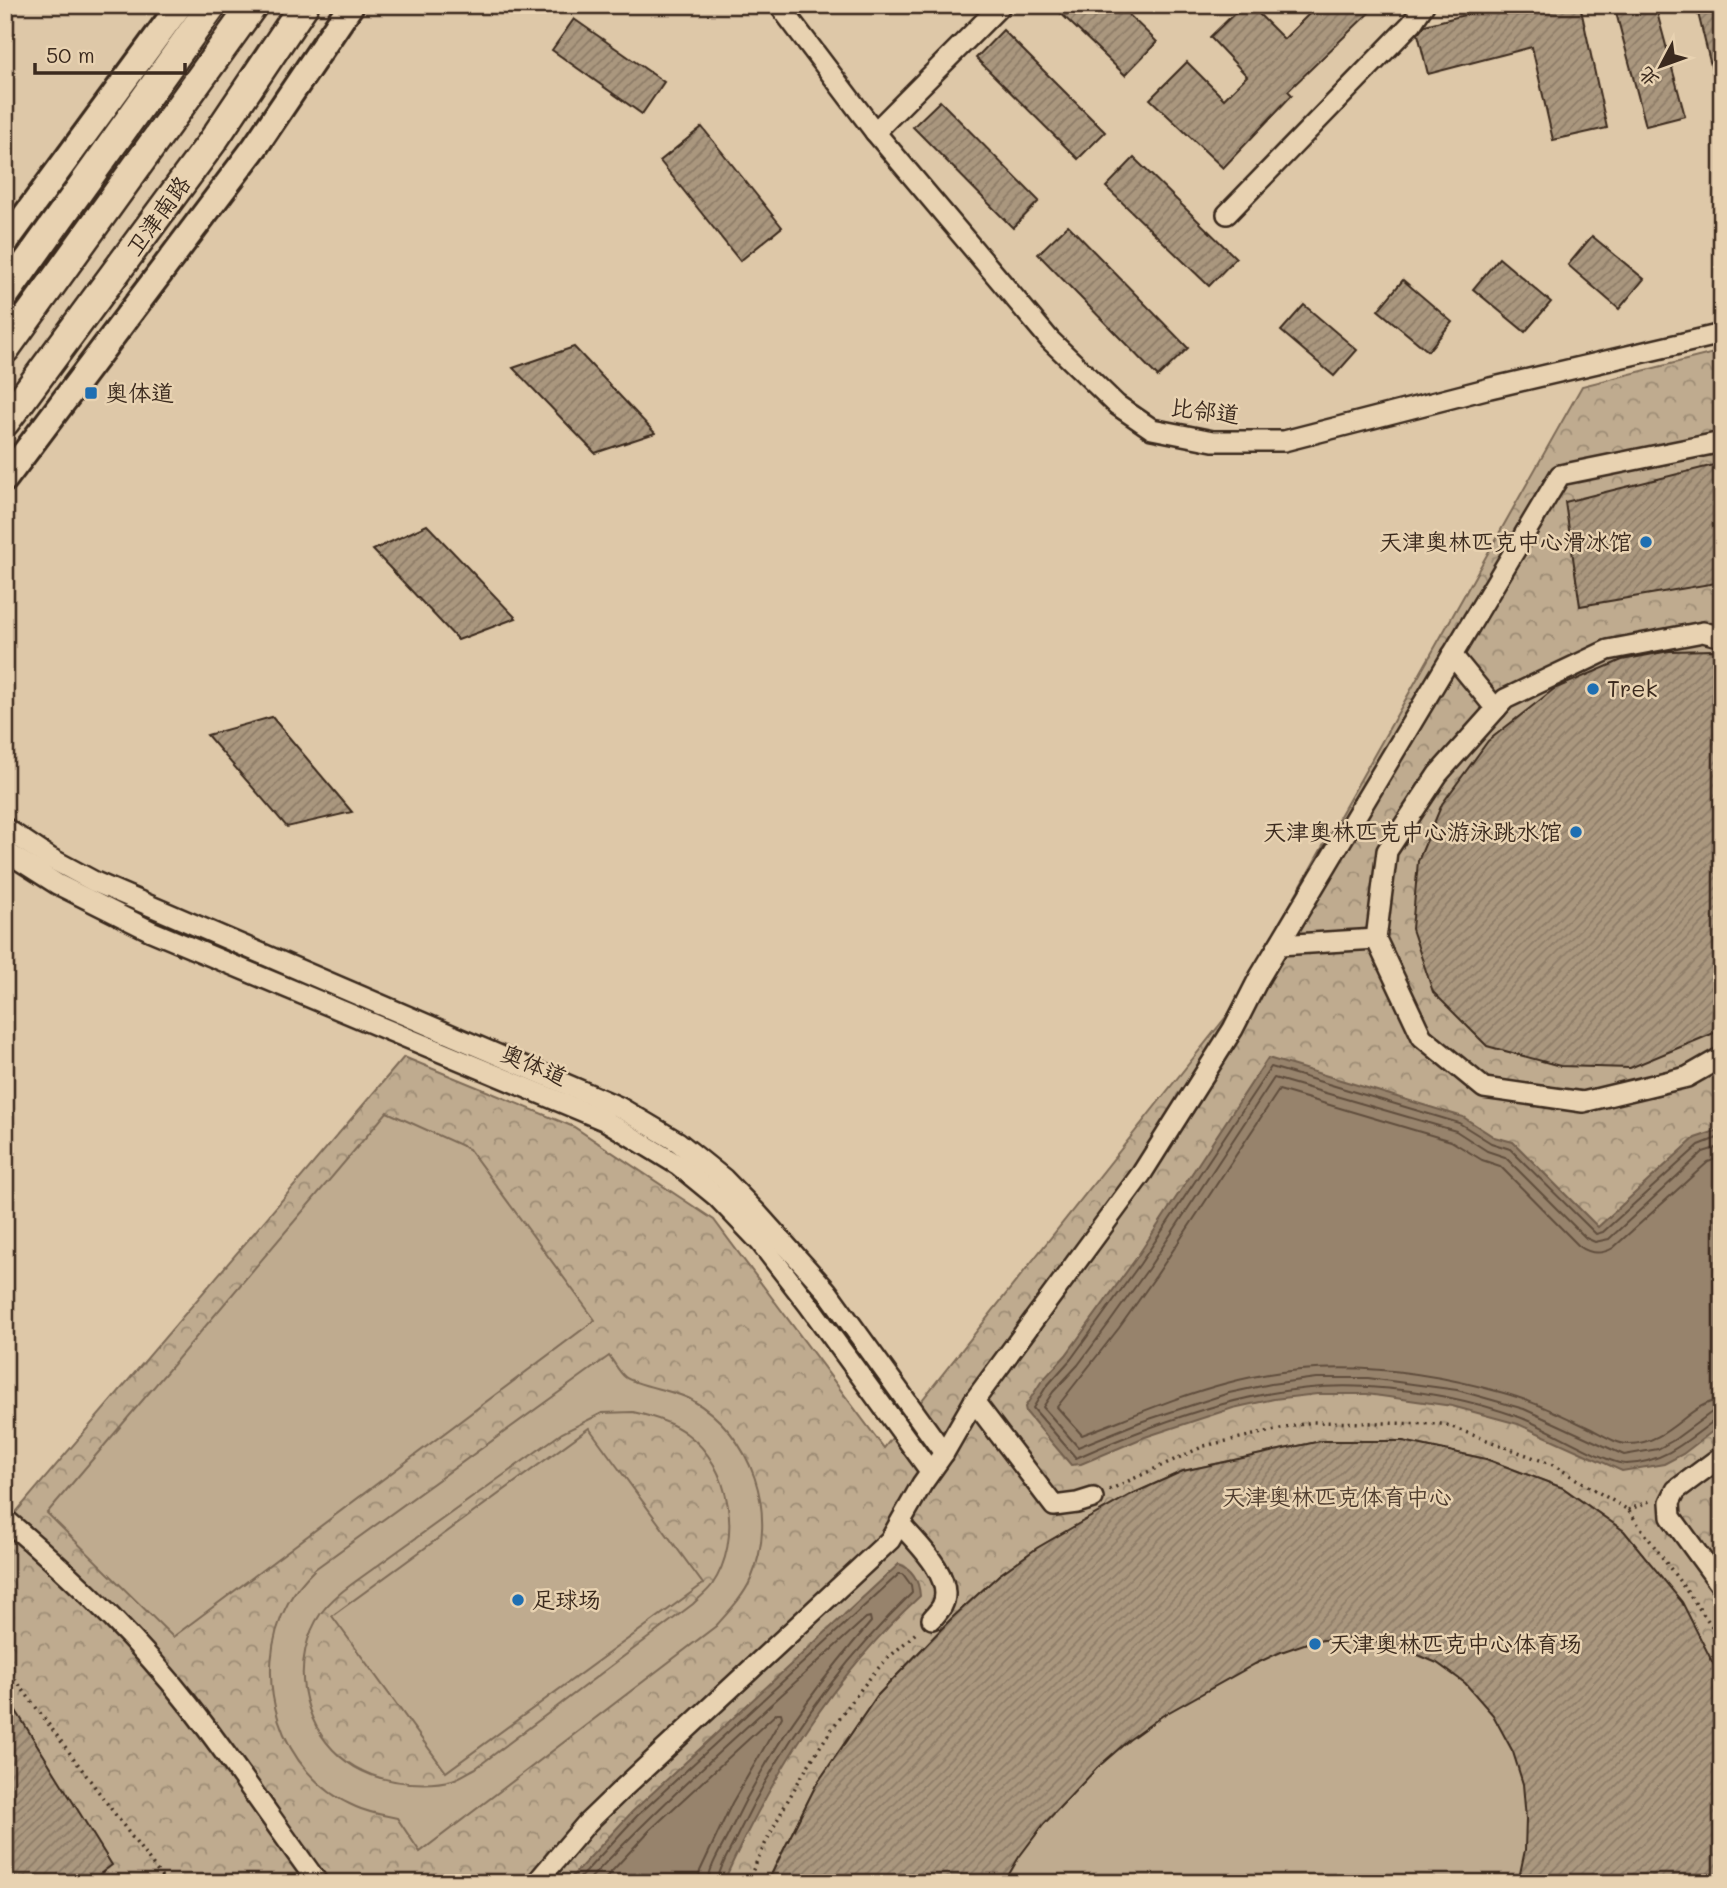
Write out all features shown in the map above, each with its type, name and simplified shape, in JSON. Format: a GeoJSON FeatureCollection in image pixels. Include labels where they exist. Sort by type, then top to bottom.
{"type":"FeatureCollection","features":[{"type":"Feature","properties":{"kind":"highway"},"geometry":{"type":"LineString","coordinates":[[5,294],[212,5]]}},
{"type":"Feature","properties":{"kind":"highway","name":"卫津南路"},"geometry":{"type":"LineString","coordinates":[[5,349],[253,5]]}},
{"type":"Feature","properties":{"kind":"highway","name":"卫津南路"},"geometry":{"type":"LineString","coordinates":[[5,422],[212,142],[304,5]]}},
{"type":"Feature","properties":{"kind":"main road"},"geometry":{"type":"LineString","coordinates":[[5,243],[180,5]]}},
{"type":"Feature","properties":{"kind":"main road"},"geometry":{"type":"LineString","coordinates":[[5,479],[255,147],[351,5]]}},
{"type":"Feature","properties":{"kind":"street","name":"比邻道"},"geometry":{"type":"LineString","coordinates":[[779,5],[875,132],[1050,340],[1117,405],[1152,429],[1213,441],[1284,440],[1722,334]]}},
{"type":"Feature","properties":{"kind":"street"},"geometry":{"type":"LineString","coordinates":[[875,132],[1001,5]]}},
{"type":"Feature","properties":{"kind":"street"},"geometry":{"type":"LineString","coordinates":[[1227,214],[1412,23],[1424,5]]}},
{"type":"Feature","properties":{"kind":"street"},"geometry":{"type":"LineString","coordinates":[[536,1883],[595,1816],[822,1606],[890,1540],[901,1525],[930,1471],[974,1401],[1142,1173],[1233,1029],[1279,945],[1560,475],[1722,442]]}},
{"type":"Feature","properties":{"kind":"street"},"geometry":{"type":"LineString","coordinates":[[1722,637],[1703,632],[1608,650],[1505,699],[1438,774],[1387,851],[1376,939],[1422,1037],[1484,1088],[1583,1102],[1687,1077],[1722,1057]]}},
{"type":"Feature","properties":{"kind":"street"},"geometry":{"type":"LineString","coordinates":[[1452,655],[1496,709]]}},
{"type":"Feature","properties":{"kind":"street"},"geometry":{"type":"LineString","coordinates":[[5,828],[50,858],[95,882],[619,1107],[678,1142],[724,1179],[827,1291],[944,1452]]}},
{"type":"Feature","properties":{"kind":"street","name":"奥体道"},"geometry":{"type":"LineString","coordinates":[[5,851],[57,884],[151,931],[606,1121],[678,1165],[717,1197],[760,1242],[930,1471]]}},
{"type":"Feature","properties":{"kind":"street"},"geometry":{"type":"LineString","coordinates":[[1279,945],[1376,939]]}},
{"type":"Feature","properties":{"kind":"street"},"geometry":{"type":"LineString","coordinates":[[974,1401],[1054,1506],[1093,1498]]}},
{"type":"Feature","properties":{"kind":"street"},"geometry":{"type":"LineString","coordinates":[[1722,1456],[1676,1490],[1670,1502],[1671,1517],[1722,1587]]}},
{"type":"Feature","properties":{"kind":"street"},"geometry":{"type":"LineString","coordinates":[[5,1519],[79,1586],[129,1637],[188,1704],[317,1883]]}},
{"type":"Feature","properties":{"kind":"street"},"geometry":{"type":"LineString","coordinates":[[901,1525],[938,1568],[944,1586],[943,1605],[932,1619]]}},
{"type":"Feature","properties":{"kind":"path"},"geometry":{"type":"LineString","coordinates":[[1093,1498],[1204,1446],[1312,1422],[1444,1424],[1553,1465],[1628,1510],[1722,1640]]}},
{"type":"Feature","properties":{"kind":"path"},"geometry":{"type":"LineString","coordinates":[[747,1883],[769,1833],[820,1745],[876,1671],[932,1619]]}},
{"type":"Feature","properties":{"kind":"path"},"geometry":{"type":"LineString","coordinates":[[5,1638],[15,1679],[166,1883]]}},
{"type":"Feature","properties":{"kind":"green space","name":"天津奥林匹克体育中心"},"geometry":{"type":"Polygon","coordinates":[[[1722,351],[1722,1883],[5,1883],[5,1525],[404,1057],[574,1127],[714,1220],[884,1448],[1229,1013],[1582,386],[1722,351]]]}},
{"type":"Feature","properties":{"kind":"green space"},"geometry":{"type":"Polygon","coordinates":[[[387,1112],[469,1149],[595,1320],[173,1637],[47,1513],[387,1112]]]}},
{"type":"Feature","properties":{"kind":"green space"},"geometry":{"type":"Polygon","coordinates":[[[609,1356],[630,1380],[683,1396],[712,1414],[730,1433],[744,1454],[755,1478],[761,1503],[759,1554],[751,1579],[740,1598],[716,1626],[420,1852],[397,1818],[356,1807],[329,1792],[307,1772],[290,1747],[278,1720],[272,1690],[271,1660],[277,1631],[291,1598],[315,1569],[609,1356]],[[633,1412],[602,1413],[562,1433],[352,1584],[324,1609],[308,1640],[304,1659],[304,1689],[317,1727],[339,1756],[354,1767],[389,1780],[431,1783],[458,1778],[476,1768],[693,1604],[710,1588],[722,1567],[729,1526],[728,1505],[714,1465],[702,1448],[681,1430],[633,1412]]]}},
{"type":"Feature","properties":{"kind":"green space","name":"足球场"},"geometry":{"type":"Polygon","coordinates":[[[589,1428],[703,1584],[446,1772],[332,1616],[589,1428]]]}},
{"type":"Feature","properties":{"kind":"green space","name":"天津奥林匹克中心体育场"},"geometry":{"type":"Polygon","coordinates":[[[1321,1441],[1403,1441],[1486,1459],[1563,1488],[1624,1531],[1681,1602],[1716,1669],[1722,1691],[1722,1883],[767,1883],[816,1785],[877,1696],[952,1618],[999,1575],[1037,1548],[1080,1523],[1130,1495],[1183,1471],[1321,1441]]]}},
{"type":"Feature","properties":{"kind":"water"},"geometry":{"type":"Polygon","coordinates":[[[1268,1058],[1463,1117],[1494,1137],[1513,1142],[1598,1227],[1695,1138],[1722,1129],[1722,1424],[1683,1454],[1664,1464],[1622,1471],[1518,1424],[1452,1406],[1367,1394],[1317,1394],[1274,1399],[1233,1408],[1145,1437],[1081,1464],[1071,1465],[1026,1412],[1025,1407],[1041,1382],[1066,1355],[1135,1260],[1268,1058]]]}},
{"type":"Feature","properties":{"kind":"water"},"geometry":{"type":"Polygon","coordinates":[[[899,1564],[908,1569],[914,1577],[920,1596],[859,1659],[807,1729],[762,1804],[723,1883],[566,1883],[632,1812],[899,1564]]]}},
{"type":"Feature","properties":{"kind":"building"},"geometry":{"type":"Polygon","coordinates":[[[1052,5],[1119,5],[1157,42],[1125,75],[1052,5]]]}},
{"type":"Feature","properties":{"kind":"building"},"geometry":{"type":"Polygon","coordinates":[[[1243,5],[1250,5],[1284,39],[1318,5],[1377,5],[1288,91],[1292,95],[1223,168],[1150,99],[1187,62],[1224,99],[1247,76],[1210,37],[1243,5]]]}},
{"type":"Feature","properties":{"kind":"building"},"geometry":{"type":"Polygon","coordinates":[[[1504,5],[1580,5],[1607,128],[1553,140],[1532,47],[1428,74],[1418,34],[1425,25],[1504,5]]]}},
{"type":"Feature","properties":{"kind":"building"},"geometry":{"type":"Polygon","coordinates":[[[1614,5],[1655,5],[1685,116],[1646,126],[1614,5]]]}},
{"type":"Feature","properties":{"kind":"building"},"geometry":{"type":"Polygon","coordinates":[[[1696,5],[1722,5],[1722,85],[1716,86],[1696,5]]]}},
{"type":"Feature","properties":{"kind":"building"},"geometry":{"type":"Polygon","coordinates":[[[574,19],[664,82],[642,114],[552,50],[574,19]]]}},
{"type":"Feature","properties":{"kind":"building"},"geometry":{"type":"Polygon","coordinates":[[[1003,30],[1105,132],[1078,159],[976,58],[1003,30]]]}},
{"type":"Feature","properties":{"kind":"building"},"geometry":{"type":"Polygon","coordinates":[[[940,101],[1039,201],[1013,228],[913,127],[940,101]]]}},
{"type":"Feature","properties":{"kind":"building"},"geometry":{"type":"Polygon","coordinates":[[[702,127],[782,227],[740,261],[660,161],[702,127]]]}},
{"type":"Feature","properties":{"kind":"building"},"geometry":{"type":"Polygon","coordinates":[[[1134,158],[1236,258],[1209,286],[1106,187],[1134,158]]]}},
{"type":"Feature","properties":{"kind":"building"},"geometry":{"type":"Polygon","coordinates":[[[1068,225],[1188,348],[1158,377],[1038,254],[1068,225]]]}},
{"type":"Feature","properties":{"kind":"building"},"geometry":{"type":"Polygon","coordinates":[[[1592,236],[1644,279],[1619,309],[1568,265],[1592,236]]]}},
{"type":"Feature","properties":{"kind":"building"},"geometry":{"type":"Polygon","coordinates":[[[1499,258],[1551,302],[1525,332],[1473,289],[1499,258]]]}},
{"type":"Feature","properties":{"kind":"building"},"geometry":{"type":"Polygon","coordinates":[[[1403,280],[1452,322],[1428,351],[1378,310],[1403,280]]]}},
{"type":"Feature","properties":{"kind":"building"},"geometry":{"type":"Polygon","coordinates":[[[1304,305],[1357,350],[1334,376],[1281,331],[1304,305]]]}},
{"type":"Feature","properties":{"kind":"building"},"geometry":{"type":"Polygon","coordinates":[[[574,347],[655,433],[595,453],[513,368],[574,347]]]}},
{"type":"Feature","properties":{"kind":"building","name":"天津奥林匹克中心滑冰馆"},"geometry":{"type":"Polygon","coordinates":[[[1722,463],[1722,582],[1580,606],[1565,502],[1722,463]]]}},
{"type":"Feature","properties":{"kind":"building"},"geometry":{"type":"Polygon","coordinates":[[[427,525],[516,618],[458,640],[373,550],[427,525]]]}},
{"type":"Feature","properties":{"kind":"building","name":"天津奥林匹克中心游泳跳水馆"},"geometry":{"type":"Polygon","coordinates":[[[1712,650],[1722,653],[1722,1027],[1714,1033],[1630,1068],[1560,1066],[1487,1046],[1433,992],[1412,929],[1418,861],[1442,804],[1488,741],[1554,689],[1622,660],[1669,651],[1712,650]]]}},
{"type":"Feature","properties":{"kind":"building"},"geometry":{"type":"Polygon","coordinates":[[[272,717],[352,812],[287,827],[207,735],[272,717]]]}},
{"type":"Feature","properties":{"kind":"building","name":"天津奥林匹克中心体育场"},"geometry":{"type":"Polygon","coordinates":[[[1321,1441],[1403,1441],[1486,1459],[1563,1488],[1624,1531],[1682,1602],[1716,1669],[1722,1691],[1722,1883],[1518,1883],[1525,1850],[1523,1784],[1513,1752],[1493,1715],[1465,1683],[1437,1663],[1404,1649],[1371,1641],[1338,1638],[1310,1642],[1255,1664],[1162,1716],[1129,1740],[1098,1767],[1044,1824],[1019,1857],[1004,1883],[767,1883],[816,1785],[877,1696],[952,1618],[999,1575],[1037,1548],[1080,1523],[1130,1495],[1183,1471],[1321,1441]]]}},
{"type":"Feature","properties":{"kind":"building"},"geometry":{"type":"Polygon","coordinates":[[[5,1693],[112,1865],[88,1883],[5,1883],[5,1693]]]}},
{"type":"Feature","properties":{"kind":"place","name":"奥体道"},"geometry":{"type":"Point","coordinates":[91,393]}},
{"type":"Feature","properties":{"kind":"place","name":"天津奥林匹克中心滑冰馆"},"geometry":{"type":"Point","coordinates":[1646,542]}},
{"type":"Feature","properties":{"kind":"place","name":"Trek"},"geometry":{"type":"Point","coordinates":[1593,689]}},
{"type":"Feature","properties":{"kind":"place","name":"天津奥林匹克中心游泳跳水馆"},"geometry":{"type":"Point","coordinates":[1576,832]}},
{"type":"Feature","properties":{"kind":"place","name":"足球场"},"geometry":{"type":"Point","coordinates":[518,1600]}},
{"type":"Feature","properties":{"kind":"place","name":"天津奥林匹克中心体育场"},"geometry":{"type":"Point","coordinates":[1315,1644]}}]}
